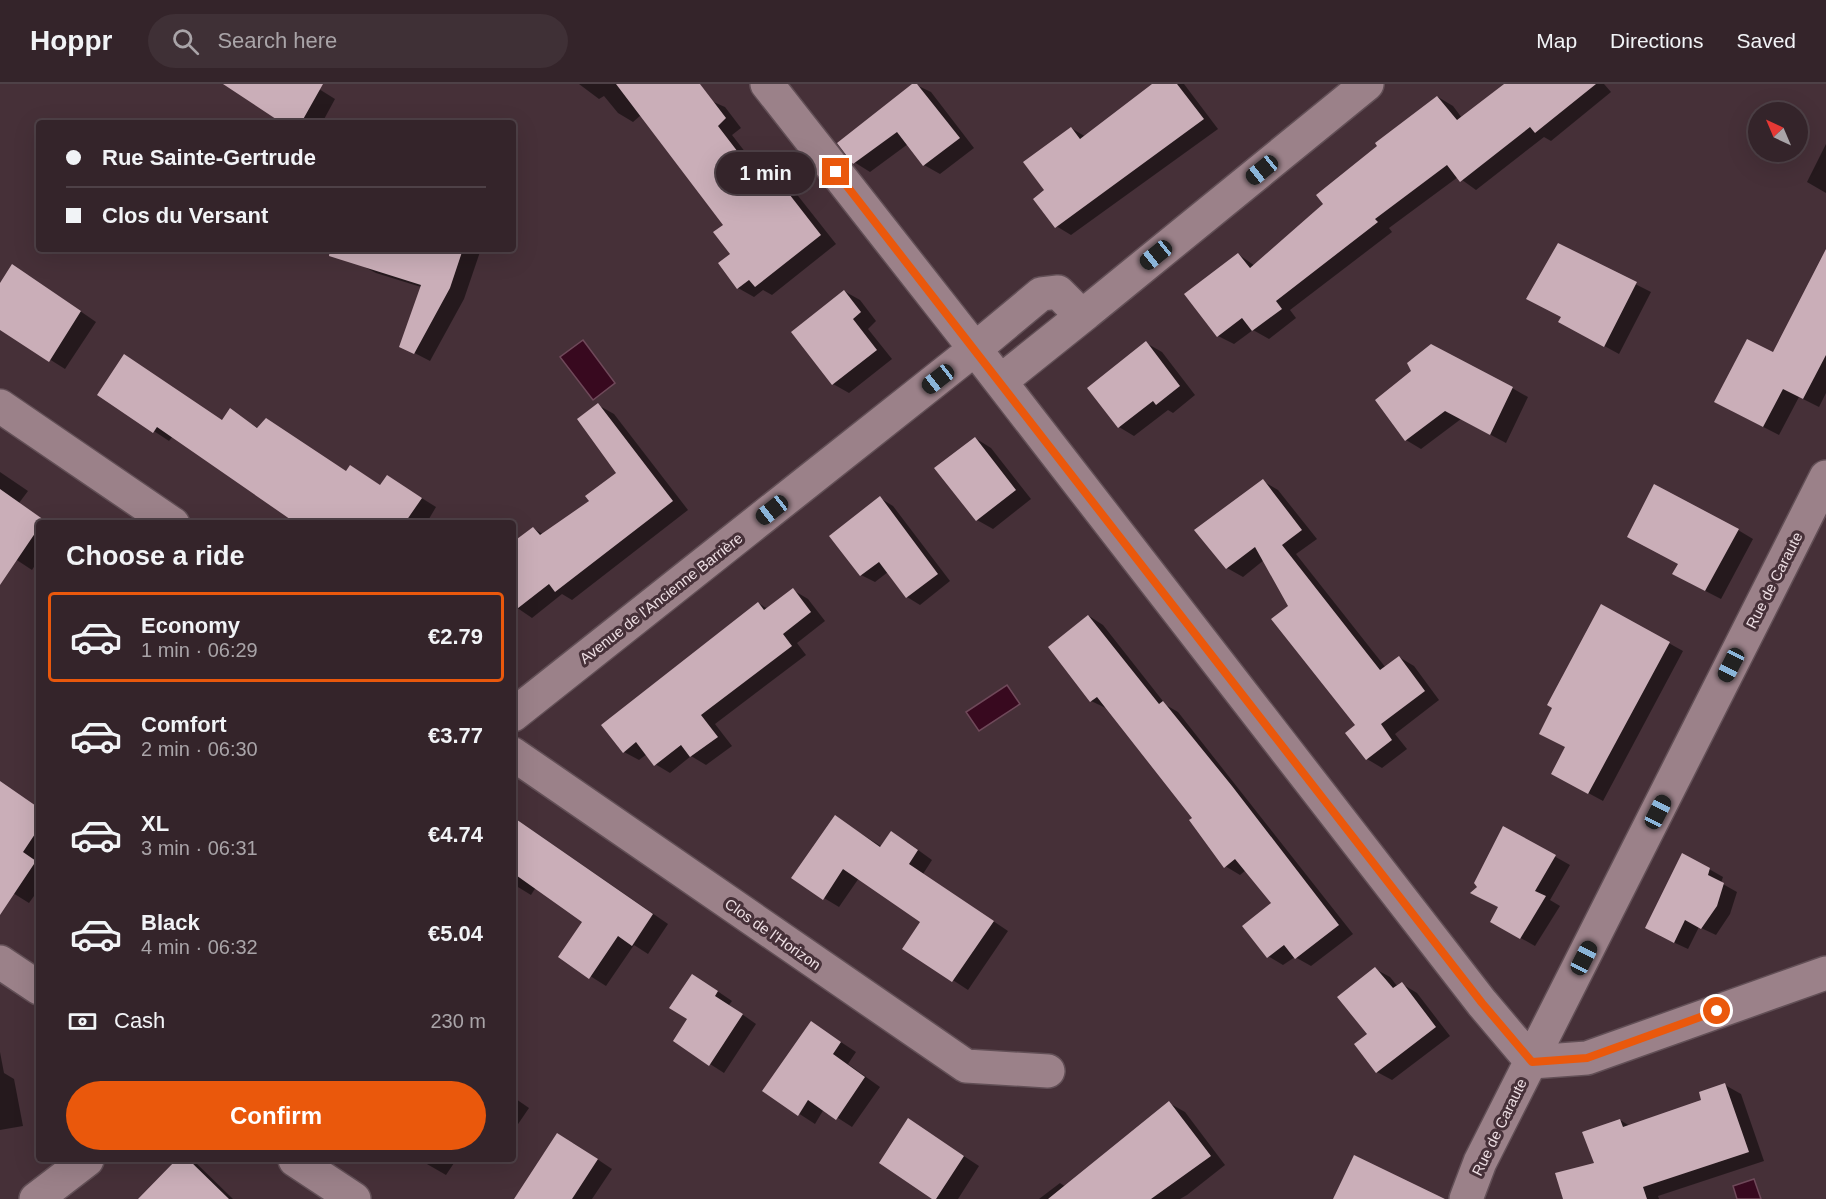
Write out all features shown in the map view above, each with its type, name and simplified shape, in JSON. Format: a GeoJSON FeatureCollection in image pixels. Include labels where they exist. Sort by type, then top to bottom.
{"type":"FeatureCollection","features":[{"type":"Feature","properties":{"kind":"street"},"geometry":{"type":"LineString","coordinates":[[767,84],[1001,381],[1482,1003],[1532,1062],[1587,1058],[1826,974]]}},
{"type":"Feature","properties":{"kind":"street"},"geometry":{"type":"LineString","coordinates":[[1001,381],[1367,84]]}},
{"type":"Feature","properties":{"kind":"street","name":"Avenue de l'Ancienne Barrière"},"geometry":{"type":"LineString","coordinates":[[516,713],[975,349],[1041,294],[1058,292],[1073,307],[1086,313]]}},
{"type":"Feature","properties":{"kind":"street"},"geometry":{"type":"LineString","coordinates":[[0,406],[167,520]]}},
{"type":"Feature","properties":{"kind":"street","name":"Rue de Caraute"},"geometry":{"type":"LineString","coordinates":[[1466,1199],[1480,1162],[1826,477]]}},
{"type":"Feature","properties":{"kind":"street","name":"Clos de l'Horizon"},"geometry":{"type":"LineString","coordinates":[[516,756],[966,1066],[1048,1071]]}},
{"type":"Feature","properties":{"kind":"street"},"geometry":{"type":"LineString","coordinates":[[0,962],[36,986]]}},
{"type":"Feature","properties":{"kind":"street"},"geometry":{"type":"LineString","coordinates":[[36,1199],[84,1162]]}},
{"type":"Feature","properties":{"kind":"street"},"geometry":{"type":"LineString","coordinates":[[298,1162],[354,1199]]}},
{"type":"Feature","properties":{"kind":"shaded area"},"geometry":{"type":"Polygon","coordinates":[[[583,340],[615,383],[593,400],[560,357],[583,340]]]}},
{"type":"Feature","properties":{"kind":"shaded area"},"geometry":{"type":"Polygon","coordinates":[[[1007,685],[1020,704],[979,731],[966,712],[1007,685]]]}},
{"type":"Feature","properties":{"kind":"shaded area"},"geometry":{"type":"Polygon","coordinates":[[[1754,1179],[1761,1199],[1737,1199],[1733,1186],[1754,1179]]]}},
{"type":"Feature","properties":{"kind":"building"},"geometry":{"type":"Polygon","coordinates":[[[223,84],[323,84],[303,120],[277,120],[223,84]]]}},
{"type":"Feature","properties":{"kind":"building"},"geometry":{"type":"Polygon","coordinates":[[[616,84],[700,84],[726,118],[718,126],[767,190],[779,181],[821,235],[755,287],[749,280],[737,289],[718,263],[730,254],[713,232],[723,225],[616,84]]]}},
{"type":"Feature","properties":{"kind":"building"},"geometry":{"type":"Polygon","coordinates":[[[912,84],[917,84],[960,138],[923,166],[897,132],[853,164],[837,143],[912,84]]]}},
{"type":"Feature","properties":{"kind":"building"},"geometry":{"type":"Polygon","coordinates":[[[1152,84],[1177,84],[1204,119],[1055,228],[1033,199],[1044,190],[1023,162],[1071,127],[1080,139],[1152,84]]]}},
{"type":"Feature","properties":{"kind":"building"},"geometry":{"type":"Polygon","coordinates":[[[1504,84],[1596,84],[1535,133],[1530,127],[1460,182],[1447,165],[1375,219],[1378,222],[1276,301],[1282,309],[1252,331],[1242,318],[1217,337],[1184,294],[1238,253],[1250,268],[1323,204],[1316,195],[1377,146],[1375,143],[1437,96],[1457,120],[1504,84]]]}},
{"type":"Feature","properties":{"kind":"building"},"geometry":{"type":"Polygon","coordinates":[[[1558,243],[1637,282],[1604,347],[1558,322],[1561,317],[1526,299],[1558,243]]]}},
{"type":"Feature","properties":{"kind":"building"},"geometry":{"type":"Polygon","coordinates":[[[1826,249],[1826,355],[1803,399],[1783,389],[1763,427],[1714,402],[1747,339],[1773,352],[1826,249]]]}},
{"type":"Feature","properties":{"kind":"building"},"geometry":{"type":"Polygon","coordinates":[[[330,252],[462,252],[450,288],[414,354],[399,347],[421,285],[329,256],[330,252]]]}},
{"type":"Feature","properties":{"kind":"building"},"geometry":{"type":"Polygon","coordinates":[[[12,264],[81,311],[49,362],[0,330],[0,283],[12,264]]]}},
{"type":"Feature","properties":{"kind":"building"},"geometry":{"type":"Polygon","coordinates":[[[844,290],[861,312],[853,319],[877,350],[832,385],[791,332],[844,290]]]}},
{"type":"Feature","properties":{"kind":"building"},"geometry":{"type":"Polygon","coordinates":[[[1146,341],[1180,386],[1156,405],[1153,401],[1118,428],[1087,388],[1146,341]]]}},
{"type":"Feature","properties":{"kind":"building"},"geometry":{"type":"Polygon","coordinates":[[[1431,344],[1513,387],[1490,435],[1445,411],[1405,441],[1375,400],[1411,371],[1407,363],[1431,344]]]}},
{"type":"Feature","properties":{"kind":"building"},"geometry":{"type":"Polygon","coordinates":[[[124,354],[222,420],[230,408],[257,428],[266,418],[346,471],[350,465],[380,485],[387,475],[422,498],[407,520],[291,520],[157,427],[153,433],[97,395],[124,354]]]}},
{"type":"Feature","properties":{"kind":"building"},"geometry":{"type":"Polygon","coordinates":[[[598,403],[673,501],[555,592],[549,584],[516,610],[516,540],[533,527],[540,535],[589,501],[585,496],[616,473],[577,419],[598,403]]]}},
{"type":"Feature","properties":{"kind":"building"},"geometry":{"type":"Polygon","coordinates":[[[975,437],[1016,490],[976,521],[934,468],[975,437]]]}},
{"type":"Feature","properties":{"kind":"building"},"geometry":{"type":"Polygon","coordinates":[[[1263,479],[1302,530],[1282,545],[1380,670],[1399,656],[1425,691],[1381,724],[1392,740],[1366,760],[1345,733],[1355,725],[1271,619],[1288,606],[1255,547],[1226,569],[1194,530],[1263,479]]]}},
{"type":"Feature","properties":{"kind":"building"},"geometry":{"type":"Polygon","coordinates":[[[1654,484],[1739,529],[1705,591],[1672,574],[1678,564],[1627,537],[1654,484]]]}},
{"type":"Feature","properties":{"kind":"building"},"geometry":{"type":"Polygon","coordinates":[[[0,489],[44,520],[36,520],[36,532],[0,585],[0,489]]]}},
{"type":"Feature","properties":{"kind":"building"},"geometry":{"type":"Polygon","coordinates":[[[880,496],[938,574],[906,598],[879,562],[860,576],[829,536],[880,496]]]}},
{"type":"Feature","properties":{"kind":"building"},"geometry":{"type":"Polygon","coordinates":[[[793,588],[811,612],[783,634],[792,646],[701,715],[718,737],[690,757],[681,745],[654,766],[636,742],[623,753],[601,725],[758,602],[764,610],[793,588]]]}},
{"type":"Feature","properties":{"kind":"building"},"geometry":{"type":"Polygon","coordinates":[[[1601,604],[1670,642],[1588,794],[1551,774],[1565,747],[1539,734],[1552,708],[1547,705],[1601,604]]]}},
{"type":"Feature","properties":{"kind":"building"},"geometry":{"type":"Polygon","coordinates":[[[1088,615],[1159,704],[1163,701],[1232,786],[1339,925],[1295,959],[1284,945],[1267,958],[1242,926],[1271,903],[1235,859],[1224,868],[1189,820],[1192,818],[1097,697],[1090,702],[1048,647],[1088,615]]]}},
{"type":"Feature","properties":{"kind":"building"},"geometry":{"type":"Polygon","coordinates":[[[0,781],[36,806],[36,832],[23,852],[36,861],[0,915],[0,781]]]}},
{"type":"Feature","properties":{"kind":"building"},"geometry":{"type":"Polygon","coordinates":[[[835,815],[880,847],[891,831],[918,850],[909,864],[994,921],[952,982],[902,949],[920,922],[843,869],[823,900],[791,878],[835,815]]]}},
{"type":"Feature","properties":{"kind":"building"},"geometry":{"type":"Polygon","coordinates":[[[516,819],[653,914],[632,946],[618,936],[589,979],[558,957],[582,922],[516,875],[516,819]]]}},
{"type":"Feature","properties":{"kind":"building"},"geometry":{"type":"Polygon","coordinates":[[[1503,826],[1556,855],[1535,891],[1546,896],[1520,939],[1490,922],[1498,907],[1470,893],[1477,887],[1474,883],[1503,826]]]}},
{"type":"Feature","properties":{"kind":"building"},"geometry":{"type":"Polygon","coordinates":[[[1682,853],[1710,868],[1708,875],[1724,883],[1717,906],[1701,929],[1685,920],[1674,943],[1645,928],[1682,853]]]}},
{"type":"Feature","properties":{"kind":"building"},"geometry":{"type":"Polygon","coordinates":[[[1375,967],[1393,988],[1402,982],[1436,1027],[1376,1073],[1354,1044],[1367,1034],[1337,997],[1375,967]]]}},
{"type":"Feature","properties":{"kind":"building"},"geometry":{"type":"Polygon","coordinates":[[[692,974],[718,991],[715,996],[743,1014],[709,1066],[673,1041],[687,1019],[669,1008],[692,974]]]}},
{"type":"Feature","properties":{"kind":"building"},"geometry":{"type":"Polygon","coordinates":[[[811,1021],[841,1042],[833,1054],[865,1077],[836,1120],[808,1100],[798,1116],[762,1091],[811,1021]]]}},
{"type":"Feature","properties":{"kind":"building"},"geometry":{"type":"Polygon","coordinates":[[[1725,1083],[1749,1152],[1643,1187],[1647,1199],[1563,1199],[1555,1173],[1594,1163],[1582,1132],[1620,1119],[1623,1127],[1701,1100],[1699,1092],[1725,1083]]]}},
{"type":"Feature","properties":{"kind":"building"},"geometry":{"type":"Polygon","coordinates":[[[1169,1101],[1211,1156],[1151,1199],[1048,1199],[1169,1101]]]}},
{"type":"Feature","properties":{"kind":"building"},"geometry":{"type":"Polygon","coordinates":[[[908,1118],[964,1156],[936,1199],[932,1199],[879,1163],[908,1118]]]}},
{"type":"Feature","properties":{"kind":"building"},"geometry":{"type":"Polygon","coordinates":[[[557,1133],[598,1159],[572,1199],[514,1199],[557,1133]]]}},
{"type":"Feature","properties":{"kind":"building"},"geometry":{"type":"Polygon","coordinates":[[[1354,1155],[1445,1199],[1333,1199],[1354,1155]]]}},
{"type":"Feature","properties":{"kind":"building"},"geometry":{"type":"Polygon","coordinates":[[[174,1162],[191,1162],[229,1199],[138,1199],[174,1162]]]}},
{"type":"Feature","properties":{"kind":"route"},"geometry":{"type":"LineString","coordinates":[[836,172],[1001,381],[1482,1003],[1532,1062],[1587,1058],[1717,1011]]}}]}
